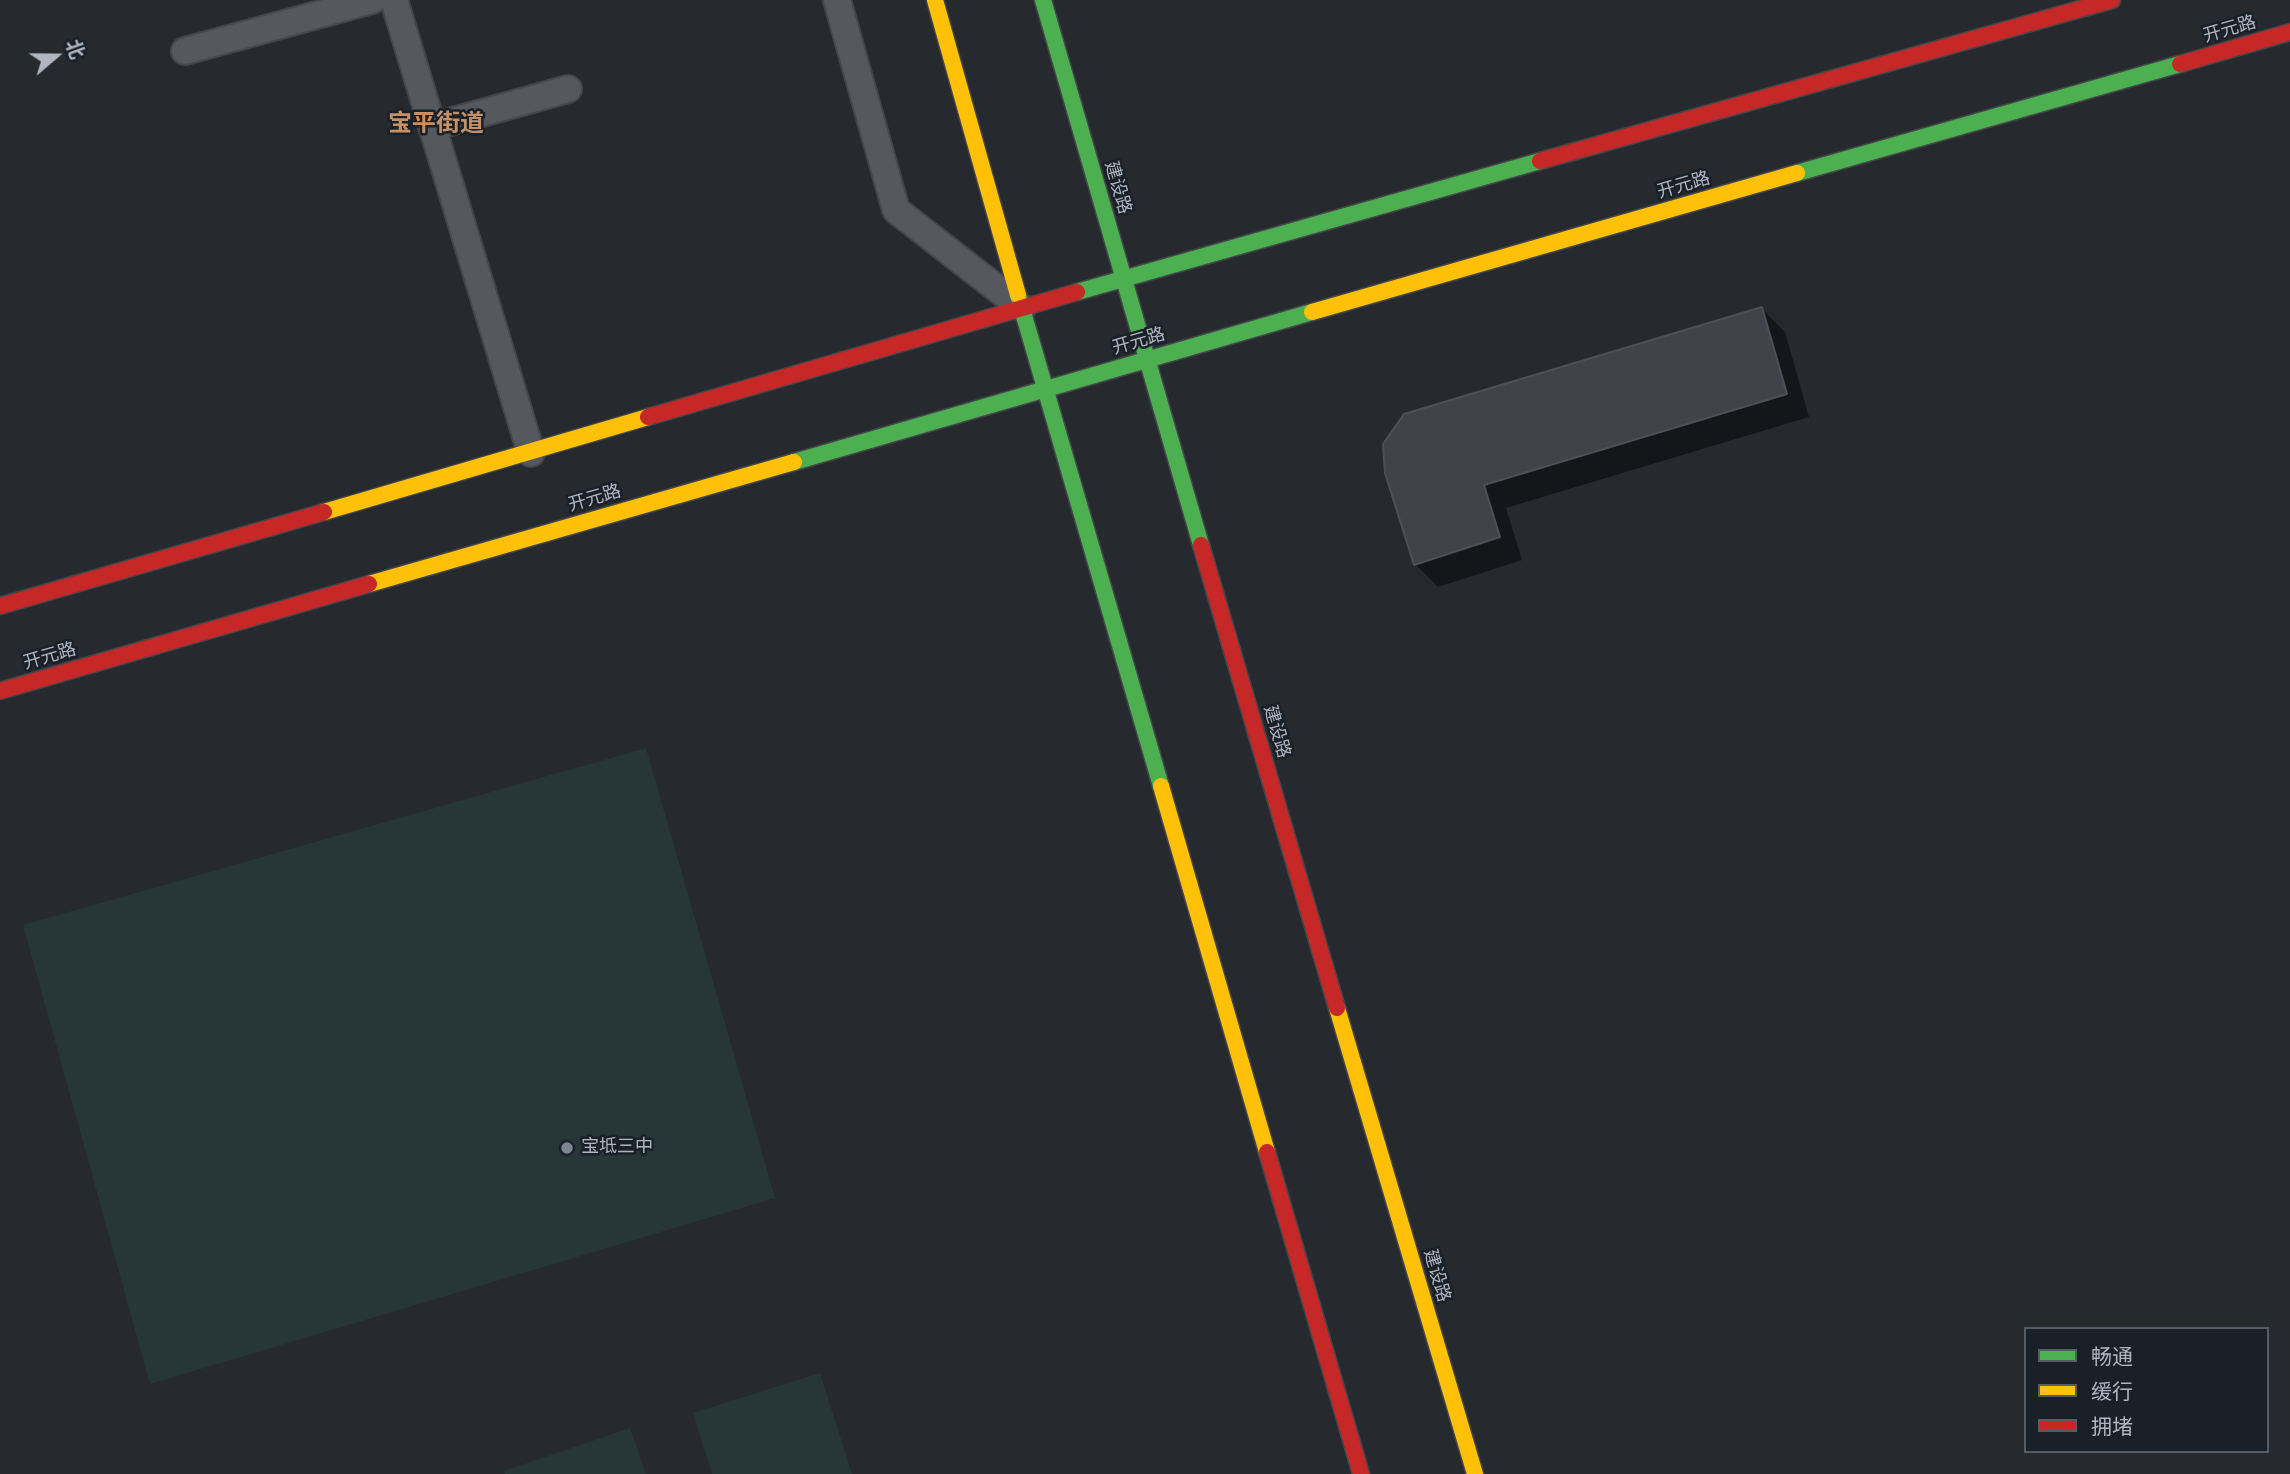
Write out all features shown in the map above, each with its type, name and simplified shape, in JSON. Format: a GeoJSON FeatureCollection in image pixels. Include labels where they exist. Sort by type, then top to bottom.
{"type":"FeatureCollection","features":[{"type":"Feature","properties":{"kind":"main road"},"geometry":{"type":"LineString","coordinates":[[935,0],[1045,389],[1361,1474]]}},
{"type":"Feature","properties":{"kind":"main road","name":"建设路"},"geometry":{"type":"LineString","coordinates":[[1043,0],[1122,279],[1475,1474]]}},
{"type":"Feature","properties":{"kind":"main road"},"geometry":{"type":"LineString","coordinates":[[0,606],[1122,279],[2112,0]]}},
{"type":"Feature","properties":{"kind":"main road","name":"开元路"},"geometry":{"type":"LineString","coordinates":[[0,691],[2290,32]]}},
{"type":"Feature","properties":{"kind":"lane"},"geometry":{"type":"LineString","coordinates":[[186,51],[372,0]]}},
{"type":"Feature","properties":{"kind":"lane"},"geometry":{"type":"LineString","coordinates":[[394,0],[531,453]]}},
{"type":"Feature","properties":{"kind":"lane"},"geometry":{"type":"LineString","coordinates":[[837,0],[896,210],[1023,308]]}},
{"type":"Feature","properties":{"kind":"lane"},"geometry":{"type":"LineString","coordinates":[[432,127],[568,89]]}},
{"type":"Feature","properties":{"kind":"shaded area"},"geometry":{"type":"Polygon","coordinates":[[[646,748],[775,1198],[150,1384],[23,925],[646,748]]]}},
{"type":"Feature","properties":{"kind":"shaded area"},"geometry":{"type":"Polygon","coordinates":[[[820,1373],[852,1474],[712,1474],[693,1413],[820,1373]]]}},
{"type":"Feature","properties":{"kind":"shaded area"},"geometry":{"type":"Polygon","coordinates":[[[630,1428],[646,1474],[505,1474],[504,1471],[630,1428]]]}},
{"type":"Feature","properties":{"kind":"building"},"geometry":{"type":"Polygon","coordinates":[[[1762,307],[1787,394],[1484,485],[1500,537],[1414,565],[1385,473],[1383,444],[1404,414],[1762,307]]]}},
{"type":"Feature","properties":{"kind":"traffic: fast"},"geometry":{"type":"LineString","coordinates":[[1043,0],[1201,545]]}},
{"type":"Feature","properties":{"kind":"traffic: fast"},"geometry":{"type":"LineString","coordinates":[[1797,173],[2180,64]]}},
{"type":"Feature","properties":{"kind":"traffic: fast"},"geometry":{"type":"LineString","coordinates":[[1077,292],[1540,161]]}},
{"type":"Feature","properties":{"kind":"traffic: fast"},"geometry":{"type":"LineString","coordinates":[[1018,295],[1161,786]]}},
{"type":"Feature","properties":{"kind":"traffic: fast"},"geometry":{"type":"LineString","coordinates":[[794,462],[1312,312]]}},
{"type":"Feature","properties":{"kind":"traffic: slow"},"geometry":{"type":"LineString","coordinates":[[935,0],[1018,295]]}},
{"type":"Feature","properties":{"kind":"traffic: slow"},"geometry":{"type":"LineString","coordinates":[[1312,312],[1797,173]]}},
{"type":"Feature","properties":{"kind":"traffic: slow"},"geometry":{"type":"LineString","coordinates":[[324,512],[648,417]]}},
{"type":"Feature","properties":{"kind":"traffic: slow"},"geometry":{"type":"LineString","coordinates":[[369,584],[794,462]]}},
{"type":"Feature","properties":{"kind":"traffic: slow"},"geometry":{"type":"LineString","coordinates":[[1161,786],[1267,1152]]}},
{"type":"Feature","properties":{"kind":"traffic: slow"},"geometry":{"type":"LineString","coordinates":[[1337,1008],[1475,1474]]}},
{"type":"Feature","properties":{"kind":"traffic: jam"},"geometry":{"type":"LineString","coordinates":[[1540,161],[2112,0]]}},
{"type":"Feature","properties":{"kind":"traffic: jam"},"geometry":{"type":"LineString","coordinates":[[2180,64],[2290,32]]}},
{"type":"Feature","properties":{"kind":"traffic: jam"},"geometry":{"type":"LineString","coordinates":[[648,417],[1077,292]]}},
{"type":"Feature","properties":{"kind":"traffic: jam"},"geometry":{"type":"LineString","coordinates":[[0,606],[324,512]]}},
{"type":"Feature","properties":{"kind":"traffic: jam"},"geometry":{"type":"LineString","coordinates":[[1201,545],[1337,1008]]}},
{"type":"Feature","properties":{"kind":"traffic: jam"},"geometry":{"type":"LineString","coordinates":[[0,691],[369,584]]}},
{"type":"Feature","properties":{"kind":"traffic: jam"},"geometry":{"type":"LineString","coordinates":[[1267,1152],[1361,1474]]}},
{"type":"Feature","properties":{"kind":"place","name":"宝坻三中"},"geometry":{"type":"Point","coordinates":[567,1148]}},
{"type":"Feature","properties":{"kind":"district","name":"宝平街道"},"geometry":{"type":"Point","coordinates":[436,125]}}]}
